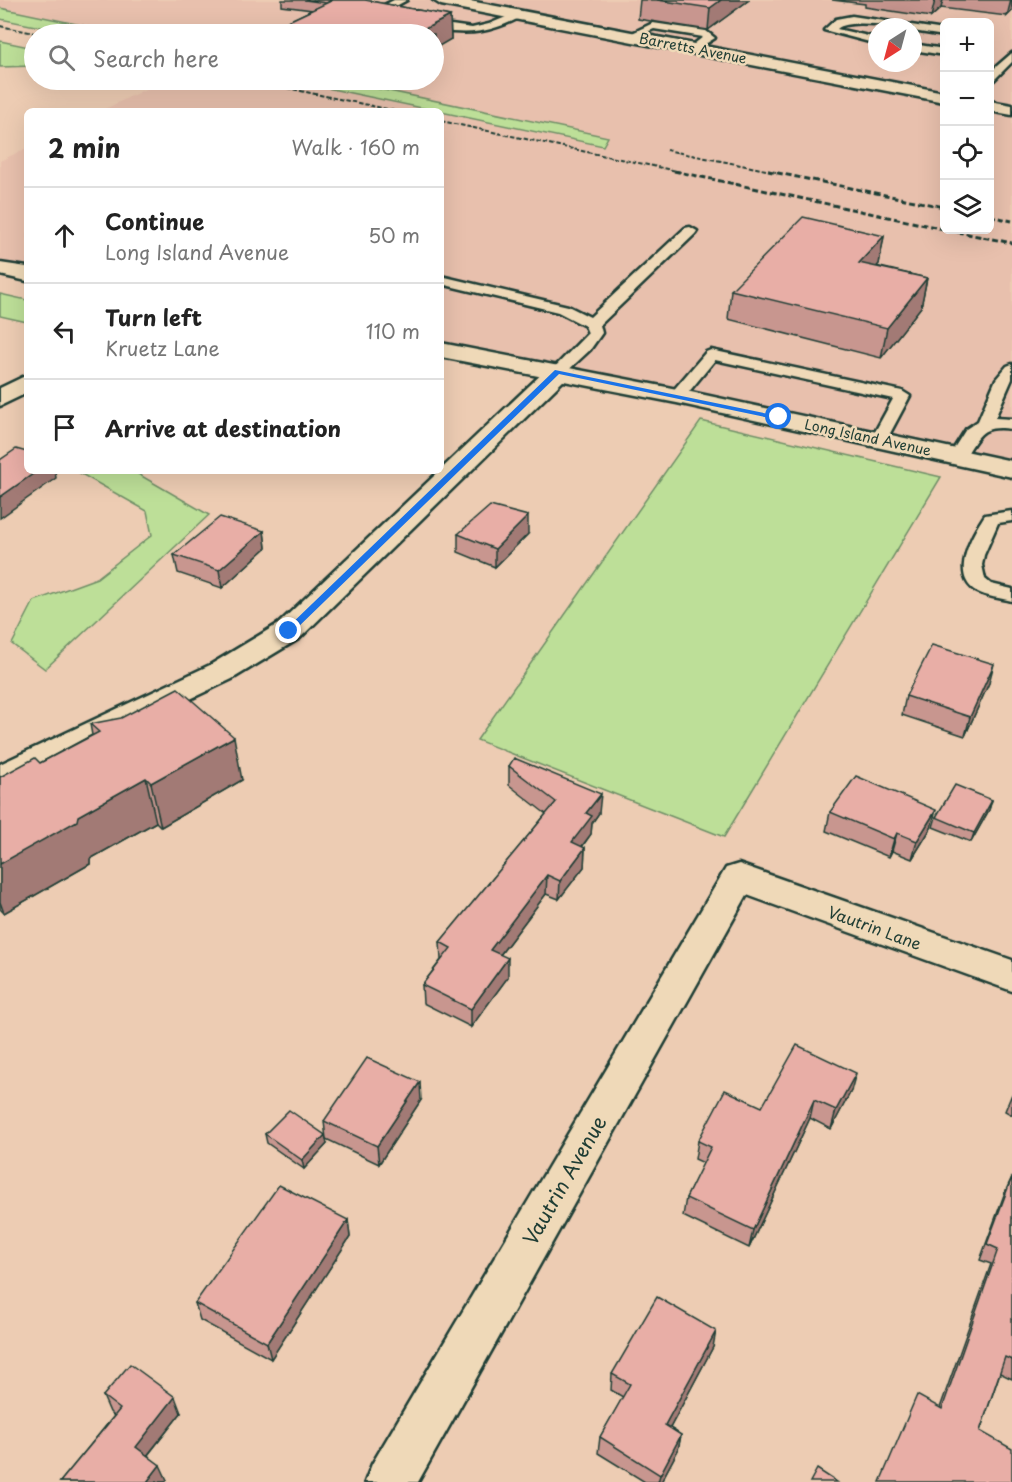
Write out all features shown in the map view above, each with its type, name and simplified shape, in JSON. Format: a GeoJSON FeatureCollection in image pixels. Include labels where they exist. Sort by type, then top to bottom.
{"type":"FeatureCollection","features":[{"type":"Feature","properties":{"kind":"street","name":"Barretts Avenue"},"geometry":{"type":"LineString","coordinates":[[441,0],[940,96]]}},
{"type":"Feature","properties":{"kind":"street"},"geometry":{"type":"LineString","coordinates":[[994,107],[1012,110]]}},
{"type":"Feature","properties":{"kind":"street"},"geometry":{"type":"LineString","coordinates":[[0,269],[24,273]]}},
{"type":"Feature","properties":{"kind":"street","name":"Long Island Avenue"},"geometry":{"type":"LineString","coordinates":[[444,351],[677,396],[1012,469]]}},
{"type":"Feature","properties":{"kind":"street"},"geometry":{"type":"LineString","coordinates":[[0,778],[221,672],[289,631],[558,372]]}},
{"type":"Feature","properties":{"kind":"street"},"geometry":{"type":"LineString","coordinates":[[0,399],[24,384]]}},
{"type":"Feature","properties":{"kind":"street","name":"Vautrin Lane"},"geometry":{"type":"LineString","coordinates":[[739,878],[1012,976]]}},
{"type":"Feature","properties":{"kind":"street","name":"Vautrin Avenue"},"geometry":{"type":"LineString","coordinates":[[390,1482],[739,878]]}},
{"type":"Feature","properties":{"kind":"lane"},"geometry":{"type":"LineString","coordinates":[[398,20],[381,16],[379,12],[402,0]]}},
{"type":"Feature","properties":{"kind":"lane"},"geometry":{"type":"LineString","coordinates":[[444,28],[480,31],[490,29],[518,15]]}},
{"type":"Feature","properties":{"kind":"lane"},"geometry":{"type":"LineString","coordinates":[[868,21],[852,19],[840,21],[829,30],[868,39]]}},
{"type":"Feature","properties":{"kind":"lane"},"geometry":{"type":"LineString","coordinates":[[410,22],[421,24]]}},
{"type":"Feature","properties":{"kind":"lane"},"geometry":{"type":"LineString","coordinates":[[922,29],[940,32]]}},
{"type":"Feature","properties":{"kind":"lane"},"geometry":{"type":"LineString","coordinates":[[922,48],[940,51]]}},
{"type":"Feature","properties":{"kind":"lane"},"geometry":{"type":"LineString","coordinates":[[994,74],[1009,59]]}},
{"type":"Feature","properties":{"kind":"lane"},"geometry":{"type":"LineString","coordinates":[[592,324],[690,231]]}},
{"type":"Feature","properties":{"kind":"lane"},"geometry":{"type":"LineString","coordinates":[[444,281],[563,309],[592,324],[595,333],[585,348],[558,372]]}},
{"type":"Feature","properties":{"kind":"lane"},"geometry":{"type":"LineString","coordinates":[[677,396],[711,355],[902,396],[879,439]]}},
{"type":"Feature","properties":{"kind":"lane"},"geometry":{"type":"LineString","coordinates":[[985,423],[1001,382],[1012,369]]}},
{"type":"Feature","properties":{"kind":"lane"},"geometry":{"type":"LineString","coordinates":[[957,456],[972,430],[985,423],[999,421],[1012,424]]}},
{"type":"Feature","properties":{"kind":"lane"},"geometry":{"type":"LineString","coordinates":[[1012,516],[991,519],[971,570],[974,581],[983,588],[1012,594]]}},
{"type":"Feature","properties":{"kind":"shaded area"},"geometry":{"type":"Polygon","coordinates":[[[0,0],[1012,0],[1012,465],[444,351],[444,108],[107,108],[144,90],[444,90],[444,24],[58,24],[0,12],[0,0]]]}},
{"type":"Feature","properties":{"kind":"shaded area"},"geometry":{"type":"Polygon","coordinates":[[[24,149],[24,265],[0,261],[0,161],[24,149]]]}},
{"type":"Feature","properties":{"kind":"green space"},"geometry":{"type":"Polygon","coordinates":[[[0,8],[76,24],[25,24],[0,19],[0,8]]]}},
{"type":"Feature","properties":{"kind":"green space"},"geometry":{"type":"Polygon","coordinates":[[[0,41],[24,46],[24,66],[0,67],[0,41]]]}},
{"type":"Feature","properties":{"kind":"green space"},"geometry":{"type":"Polygon","coordinates":[[[337,90],[385,90],[608,137],[603,146],[444,113],[444,108],[422,108],[337,90]]]}},
{"type":"Feature","properties":{"kind":"green space"},"geometry":{"type":"Polygon","coordinates":[[[0,294],[24,299],[24,321],[0,316],[0,294]]]}},
{"type":"Feature","properties":{"kind":"green space"},"geometry":{"type":"Polygon","coordinates":[[[701,421],[941,477],[724,837],[477,740],[701,421]]]}},
{"type":"Feature","properties":{"kind":"green space"},"geometry":{"type":"Polygon","coordinates":[[[81,474],[138,474],[209,515],[45,669],[12,644],[34,601],[97,578],[152,535],[147,511],[81,474]]]}},
{"type":"Feature","properties":{"kind":"building"},"geometry":{"type":"Polygon","coordinates":[[[305,0],[333,0],[326,3],[305,0]]]}},
{"type":"Feature","properties":{"kind":"building"},"geometry":{"type":"Polygon","coordinates":[[[333,0],[365,0],[450,16],[434,24],[282,24],[333,0]]]}},
{"type":"Feature","properties":{"kind":"building"},"geometry":{"type":"Polygon","coordinates":[[[657,0],[721,0],[710,8],[657,0]]]}},
{"type":"Feature","properties":{"kind":"building"},"geometry":{"type":"Polygon","coordinates":[[[803,217],[884,236],[859,263],[927,278],[887,328],[731,290],[803,217]]]}},
{"type":"Feature","properties":{"kind":"building"},"geometry":{"type":"Polygon","coordinates":[[[16,449],[24,451],[24,474],[33,474],[0,497],[0,460],[16,449]]]}},
{"type":"Feature","properties":{"kind":"building"},"geometry":{"type":"Polygon","coordinates":[[[490,506],[528,516],[495,549],[458,534],[490,506]]]}},
{"type":"Feature","properties":{"kind":"building"},"geometry":{"type":"Polygon","coordinates":[[[220,517],[264,531],[219,570],[174,555],[220,517]]]}},
{"type":"Feature","properties":{"kind":"building"},"geometry":{"type":"Polygon","coordinates":[[[932,645],[994,664],[970,717],[906,696],[932,645]]]}},
{"type":"Feature","properties":{"kind":"building"},"geometry":{"type":"Polygon","coordinates":[[[178,688],[234,737],[151,783],[146,778],[78,816],[77,821],[0,864],[0,777],[35,758],[40,763],[99,732],[90,724],[121,718],[178,688]]]}},
{"type":"Feature","properties":{"kind":"building"},"geometry":{"type":"Polygon","coordinates":[[[514,758],[601,794],[586,813],[592,816],[572,842],[585,848],[560,881],[547,875],[490,950],[508,958],[471,1009],[422,985],[451,948],[440,942],[556,802],[509,766],[514,758]]]}},
{"type":"Feature","properties":{"kind":"building"},"geometry":{"type":"Polygon","coordinates":[[[856,776],[936,810],[917,841],[897,833],[894,839],[830,812],[856,776]]]}},
{"type":"Feature","properties":{"kind":"building"},"geometry":{"type":"Polygon","coordinates":[[[955,785],[992,800],[974,833],[936,817],[955,785]]]}},
{"type":"Feature","properties":{"kind":"building"},"geometry":{"type":"Polygon","coordinates":[[[797,1045],[856,1073],[836,1110],[814,1100],[753,1230],[686,1198],[711,1147],[698,1141],[725,1090],[762,1107],[797,1045]]]}},
{"type":"Feature","properties":{"kind":"building"},"geometry":{"type":"Polygon","coordinates":[[[367,1058],[420,1082],[377,1146],[324,1121],[367,1058]]]}},
{"type":"Feature","properties":{"kind":"building"},"geometry":{"type":"Polygon","coordinates":[[[289,1110],[325,1135],[302,1160],[265,1134],[289,1110]]]}},
{"type":"Feature","properties":{"kind":"building"},"geometry":{"type":"Polygon","coordinates":[[[1012,1177],[1012,1360],[1005,1357],[980,1431],[1012,1449],[1012,1482],[880,1482],[917,1395],[942,1409],[998,1249],[987,1244],[1012,1177]]]}},
{"type":"Feature","properties":{"kind":"building"},"geometry":{"type":"Polygon","coordinates":[[[279,1185],[348,1220],[267,1343],[195,1303],[279,1185]]]}},
{"type":"Feature","properties":{"kind":"building"},"geometry":{"type":"Polygon","coordinates":[[[657,1297],[716,1331],[665,1425],[681,1435],[660,1475],[600,1437],[630,1384],[612,1374],[657,1297]]]}},
{"type":"Feature","properties":{"kind":"building"},"geometry":{"type":"Polygon","coordinates":[[[130,1364],[175,1397],[136,1447],[160,1465],[147,1482],[60,1482],[120,1409],[103,1396],[130,1364]]]}},
{"type":"Feature","properties":{"kind":"building"},"geometry":{"type":"Polygon","coordinates":[[[817,1469],[837,1482],[810,1482],[817,1469]]]}},
{"type":"Feature","properties":{"kind":"railway"},"geometry":{"type":"LineString","coordinates":[[0,26],[24,31]]}},
{"type":"Feature","properties":{"kind":"railway"},"geometry":{"type":"LineString","coordinates":[[296,90],[382,108]]}},
{"type":"Feature","properties":{"kind":"railway"},"geometry":{"type":"LineString","coordinates":[[444,122],[681,172]]}},
{"type":"Feature","properties":{"kind":"railway"},"geometry":{"type":"LineString","coordinates":[[666,150],[776,172]]}},
{"type":"Feature","properties":{"kind":"railway"},"geometry":{"type":"LineString","coordinates":[[674,171],[940,228]]}},
{"type":"Feature","properties":{"kind":"railway"},"geometry":{"type":"LineString","coordinates":[[768,171],[940,206]]}},
{"type":"Feature","properties":{"kind":"railway"},"geometry":{"type":"LineString","coordinates":[[994,217],[1012,221]]}},
{"type":"Feature","properties":{"kind":"railway"},"geometry":{"type":"LineString","coordinates":[[968,234],[1012,243]]}},
{"type":"Feature","properties":{"kind":"route"},"geometry":{"type":"LineString","coordinates":[[289,631],[558,372],[779,417]]}}]}
